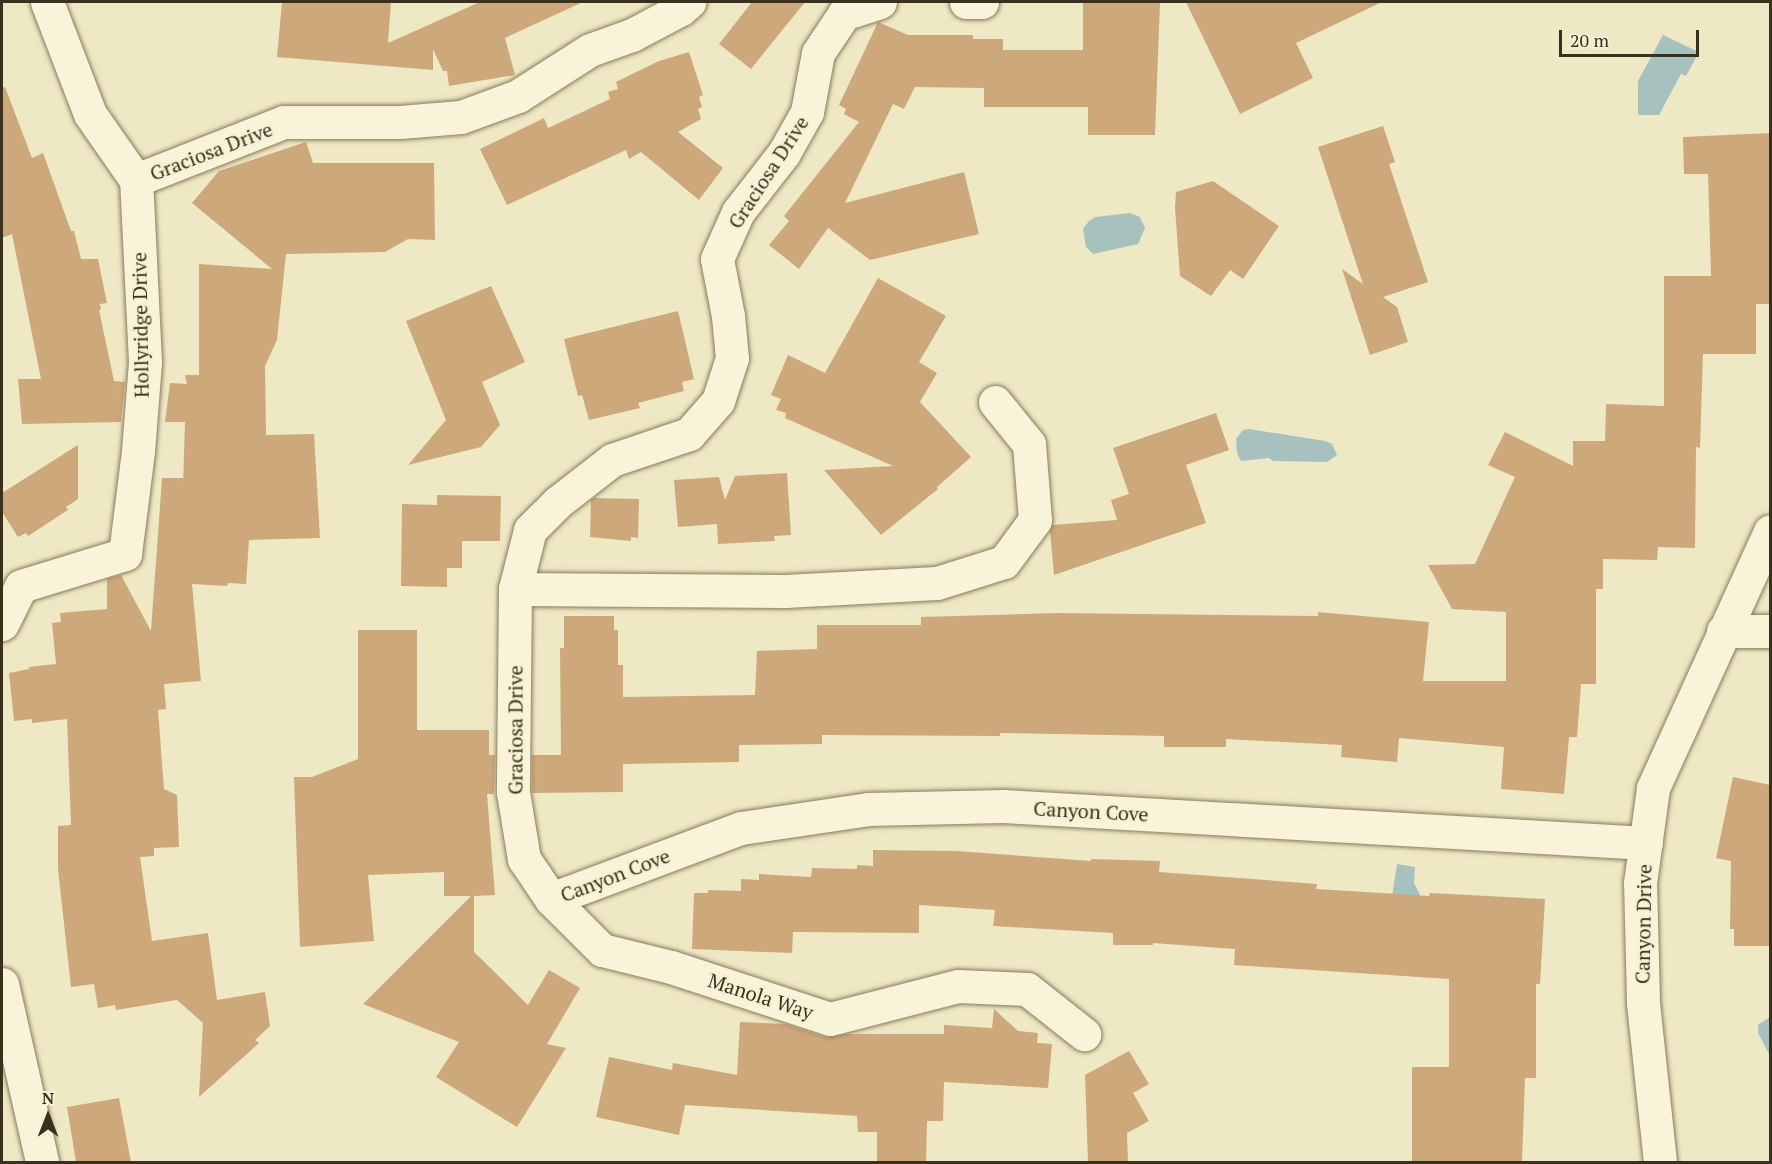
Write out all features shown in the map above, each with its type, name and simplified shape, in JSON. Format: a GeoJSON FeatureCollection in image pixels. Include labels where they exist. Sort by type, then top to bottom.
{"type":"FeatureCollection","features":[{"type":"Feature","properties":{"kind":"street"},"geometry":{"type":"LineString","coordinates":[[48,2],[90,114],[136,180]]}},
{"type":"Feature","properties":{"kind":"street","name":"Graciosa Drive"},"geometry":{"type":"LineString","coordinates":[[136,180],[284,122],[400,122],[461,117],[518,96],[590,50],[632,35],[681,9],[689,2]]}},
{"type":"Feature","properties":{"kind":"street","name":"Graciosa Drive"},"geometry":{"type":"LineString","coordinates":[[551,899],[524,859],[513,792],[515,589],[530,530],[558,502],[612,460],[689,434],[718,401],[732,358],[729,316],[717,259],[738,212],[784,153],[807,112],[818,53],[844,14],[880,2]]}},
{"type":"Feature","properties":{"kind":"street"},"geometry":{"type":"LineString","coordinates":[[966,2],[982,2]]}},
{"type":"Feature","properties":{"kind":"street","name":"Hollyridge Drive"},"geometry":{"type":"LineString","coordinates":[[2,624],[11,579],[125,554],[138,451],[145,362],[136,180]]}},
{"type":"Feature","properties":{"kind":"street"},"geometry":{"type":"LineString","coordinates":[[515,589],[784,591],[937,583],[1004,562],[1035,520],[1029,444],[995,402]]}},
{"type":"Feature","properties":{"kind":"street","name":"Canyon Drive"},"geometry":{"type":"LineString","coordinates":[[1660,1162],[1643,1002],[1640,883],[1653,788],[1770,531]]}},
{"type":"Feature","properties":{"kind":"street"},"geometry":{"type":"LineString","coordinates":[[1723,631],[1770,631]]}},
{"type":"Feature","properties":{"kind":"street","name":"Canyon Cove"},"geometry":{"type":"LineString","coordinates":[[551,899],[741,828],[868,809],[1003,806],[1646,843]]}},
{"type":"Feature","properties":{"kind":"street","name":"Manola Way"},"geometry":{"type":"LineString","coordinates":[[551,899],[602,950],[671,968],[830,1019],[958,986],[1027,989],[1084,1034]]}},
{"type":"Feature","properties":{"kind":"street"},"geometry":{"type":"LineString","coordinates":[[2,984],[42,1162]]}},
{"type":"Feature","properties":{"kind":"water"},"geometry":{"type":"Polygon","coordinates":[[[1663,35],[1699,52],[1686,76],[1681,74],[1659,115],[1638,115],[1638,81],[1663,35]]]}},
{"type":"Feature","properties":{"kind":"water"},"geometry":{"type":"Polygon","coordinates":[[[1130,213],[1140,217],[1145,228],[1138,244],[1093,254],[1086,247],[1083,229],[1089,221],[1095,217],[1130,213]]]}},
{"type":"Feature","properties":{"kind":"water"},"geometry":{"type":"Polygon","coordinates":[[[1243,430],[1325,441],[1332,444],[1337,455],[1327,462],[1273,461],[1269,458],[1241,461],[1237,453],[1236,439],[1243,430]]]}},
{"type":"Feature","properties":{"kind":"water"},"geometry":{"type":"Polygon","coordinates":[[[1397,864],[1415,867],[1414,883],[1420,895],[1419,907],[1386,936],[1397,864]]]}},
{"type":"Feature","properties":{"kind":"water"},"geometry":{"type":"Polygon","coordinates":[[[1770,1017],[1770,1056],[1758,1033],[1758,1025],[1770,1017]]]}},
{"type":"Feature","properties":{"kind":"building"},"geometry":{"type":"Polygon","coordinates":[[[282,2],[391,2],[388,43],[480,2],[583,2],[505,38],[515,75],[449,86],[447,71],[443,71],[433,49],[433,70],[277,57],[282,2]]]}},
{"type":"Feature","properties":{"kind":"building"},"geometry":{"type":"Polygon","coordinates":[[[752,2],[805,2],[751,69],[719,44],[752,2]]]}},
{"type":"Feature","properties":{"kind":"building"},"geometry":{"type":"Polygon","coordinates":[[[1083,2],[1160,2],[1155,135],[1088,135],[1088,107],[984,107],[984,88],[915,87],[904,109],[893,104],[845,203],[964,172],[979,234],[870,260],[828,228],[799,269],[769,245],[789,221],[784,216],[859,122],[844,114],[846,109],[839,105],[878,22],[908,35],[973,35],[973,39],[1003,39],[1003,50],[1083,50],[1083,2]]]}},
{"type":"Feature","properties":{"kind":"building"},"geometry":{"type":"Polygon","coordinates":[[[1186,2],[1382,2],[1296,43],[1313,78],[1240,114],[1186,2]]]}},
{"type":"Feature","properties":{"kind":"building"},"geometry":{"type":"Polygon","coordinates":[[[689,52],[703,95],[699,97],[702,107],[698,109],[701,119],[678,132],[723,168],[699,200],[641,152],[629,159],[626,150],[507,205],[480,149],[544,118],[548,128],[610,99],[608,92],[618,89],[616,82],[659,61],[689,52]]]}},
{"type":"Feature","properties":{"kind":"building"},"geometry":{"type":"Polygon","coordinates":[[[5,87],[32,158],[43,153],[71,231],[74,231],[81,259],[98,259],[107,303],[100,304],[101,310],[99,310],[114,381],[125,382],[121,422],[22,424],[18,379],[41,379],[12,234],[2,238],[2,88],[5,87]]]}},
{"type":"Feature","properties":{"kind":"building"},"geometry":{"type":"Polygon","coordinates":[[[1383,126],[1395,162],[1389,164],[1428,282],[1383,297],[1397,307],[1408,342],[1370,355],[1342,269],[1363,284],[1318,147],[1383,126]]]}},
{"type":"Feature","properties":{"kind":"building"},"geometry":{"type":"Polygon","coordinates":[[[1770,133],[1770,304],[1756,304],[1756,354],[1703,354],[1700,448],[1696,447],[1695,548],[1658,547],[1657,560],[1603,559],[1603,589],[1596,589],[1596,684],[1581,684],[1577,737],[1569,737],[1564,794],[1501,789],[1504,747],[1399,738],[1397,762],[1341,757],[1342,745],[1226,739],[1226,747],[1164,747],[1164,736],[1000,733],[1000,736],[822,735],[822,744],[739,745],[739,762],[623,764],[623,792],[532,793],[532,755],[561,755],[560,648],[564,648],[564,616],[614,616],[614,630],[618,630],[618,665],[623,665],[623,697],[755,695],[757,651],[817,649],[817,625],[921,625],[921,617],[1057,613],[1318,616],[1318,612],[1429,622],[1423,681],[1506,681],[1506,612],[1452,609],[1428,565],[1475,564],[1515,477],[1488,465],[1505,432],[1573,466],[1573,441],[1605,441],[1606,404],[1664,406],[1664,276],[1711,276],[1708,174],[1684,174],[1683,137],[1770,133]]]}},
{"type":"Feature","properties":{"kind":"building"},"geometry":{"type":"Polygon","coordinates":[[[306,142],[313,163],[434,163],[435,240],[408,239],[385,252],[286,254],[277,340],[265,366],[266,435],[314,434],[320,538],[249,540],[246,584],[228,583],[227,586],[192,584],[201,681],[164,684],[166,709],[158,710],[164,789],[177,795],[179,847],[154,848],[154,856],[140,857],[152,941],[208,933],[217,1000],[265,992],[270,1026],[255,1040],[259,1043],[199,1097],[203,1023],[177,1000],[116,1010],[115,1005],[98,1008],[94,984],[71,987],[58,869],[58,826],[71,825],[67,719],[32,723],[32,719],[14,721],[9,673],[29,669],[29,667],[56,664],[52,623],[61,622],[60,613],[107,609],[107,579],[121,575],[151,631],[162,478],[183,478],[183,487],[185,422],[165,422],[170,383],[187,384],[185,375],[199,375],[199,264],[272,269],[192,203],[219,171],[306,142]]]}},
{"type":"Feature","properties":{"kind":"building"},"geometry":{"type":"Polygon","coordinates":[[[1213,181],[1279,226],[1243,279],[1230,270],[1211,296],[1180,276],[1175,208],[1176,192],[1213,181]]]}},
{"type":"Feature","properties":{"kind":"building"},"geometry":{"type":"Polygon","coordinates":[[[878,278],[946,316],[919,362],[937,373],[920,402],[971,457],[937,487],[938,489],[881,535],[824,470],[893,466],[785,418],[786,413],[776,410],[781,399],[771,395],[788,355],[825,373],[878,278]]]}},
{"type":"Feature","properties":{"kind":"building"},"geometry":{"type":"Polygon","coordinates":[[[491,286],[525,362],[482,382],[500,425],[481,447],[408,465],[446,420],[406,321],[491,286]]]}},
{"type":"Feature","properties":{"kind":"building"},"geometry":{"type":"Polygon","coordinates":[[[678,311],[694,379],[682,382],[684,391],[638,403],[640,408],[589,420],[582,395],[578,396],[564,339],[678,311]]]}},
{"type":"Feature","properties":{"kind":"building"},"geometry":{"type":"Polygon","coordinates":[[[1216,413],[1229,450],[1186,465],[1206,523],[1054,575],[1050,531],[1052,525],[1117,520],[1111,500],[1129,494],[1113,448],[1216,413]]]}},
{"type":"Feature","properties":{"kind":"building"},"geometry":{"type":"Polygon","coordinates":[[[78,445],[78,499],[66,507],[68,510],[28,536],[26,533],[18,537],[2,512],[2,493],[78,445]]]}},
{"type":"Feature","properties":{"kind":"building"},"geometry":{"type":"Polygon","coordinates":[[[787,473],[791,535],[774,536],[775,541],[718,544],[717,524],[678,527],[674,480],[719,477],[725,500],[735,476],[787,473]]]}},
{"type":"Feature","properties":{"kind":"building"},"geometry":{"type":"Polygon","coordinates":[[[437,495],[501,496],[500,541],[462,541],[462,568],[447,568],[447,587],[401,586],[402,504],[437,505],[437,495]]]}},
{"type":"Feature","properties":{"kind":"building"},"geometry":{"type":"Polygon","coordinates":[[[594,498],[639,499],[638,538],[631,537],[631,541],[590,537],[591,500],[594,498]]]}},
{"type":"Feature","properties":{"kind":"building"},"geometry":{"type":"Polygon","coordinates":[[[358,630],[417,630],[417,730],[489,730],[489,755],[495,755],[494,794],[487,794],[495,895],[474,896],[474,952],[528,1005],[549,970],[580,988],[547,1044],[566,1048],[517,1127],[436,1077],[459,1042],[363,1004],[471,896],[444,896],[444,872],[368,875],[374,941],[300,947],[294,777],[312,777],[358,759],[358,630]]]}},
{"type":"Feature","properties":{"kind":"building"},"geometry":{"type":"Polygon","coordinates":[[[1733,777],[1770,785],[1770,946],[1734,946],[1734,929],[1730,929],[1731,861],[1716,858],[1733,777]]]}},
{"type":"Feature","properties":{"kind":"building"},"geometry":{"type":"Polygon","coordinates":[[[873,850],[956,851],[1091,861],[1091,859],[1160,861],[1159,872],[1317,884],[1316,889],[1429,896],[1430,893],[1545,899],[1540,984],[1536,984],[1536,1078],[1525,1078],[1522,1162],[1412,1162],[1412,1067],[1449,1067],[1449,979],[1234,965],[1235,949],[1153,943],[1153,945],[1113,945],[1113,933],[993,926],[995,910],[919,905],[919,933],[793,932],[792,953],[692,949],[694,893],[708,893],[708,890],[741,891],[741,879],[759,880],[759,874],[811,877],[812,868],[857,869],[857,865],[873,866],[873,850]]]}},
{"type":"Feature","properties":{"kind":"building"},"geometry":{"type":"Polygon","coordinates":[[[994,1009],[1018,1031],[1038,1033],[1037,1043],[1052,1044],[1048,1088],[944,1082],[943,1121],[927,1121],[926,1162],[877,1162],[877,1132],[858,1132],[857,1116],[685,1105],[679,1135],[596,1117],[609,1057],[672,1070],[673,1063],[737,1075],[740,1022],[785,1024],[825,1037],[847,1034],[944,1034],[944,1025],[992,1028],[994,1009]]]}},
{"type":"Feature","properties":{"kind":"building"},"geometry":{"type":"Polygon","coordinates":[[[1129,1051],[1149,1084],[1133,1093],[1149,1121],[1127,1133],[1128,1162],[1088,1162],[1085,1075],[1129,1051]]]}},
{"type":"Feature","properties":{"kind":"building"},"geometry":{"type":"Polygon","coordinates":[[[119,1098],[131,1162],[76,1162],[67,1107],[119,1098]]]}}]}
